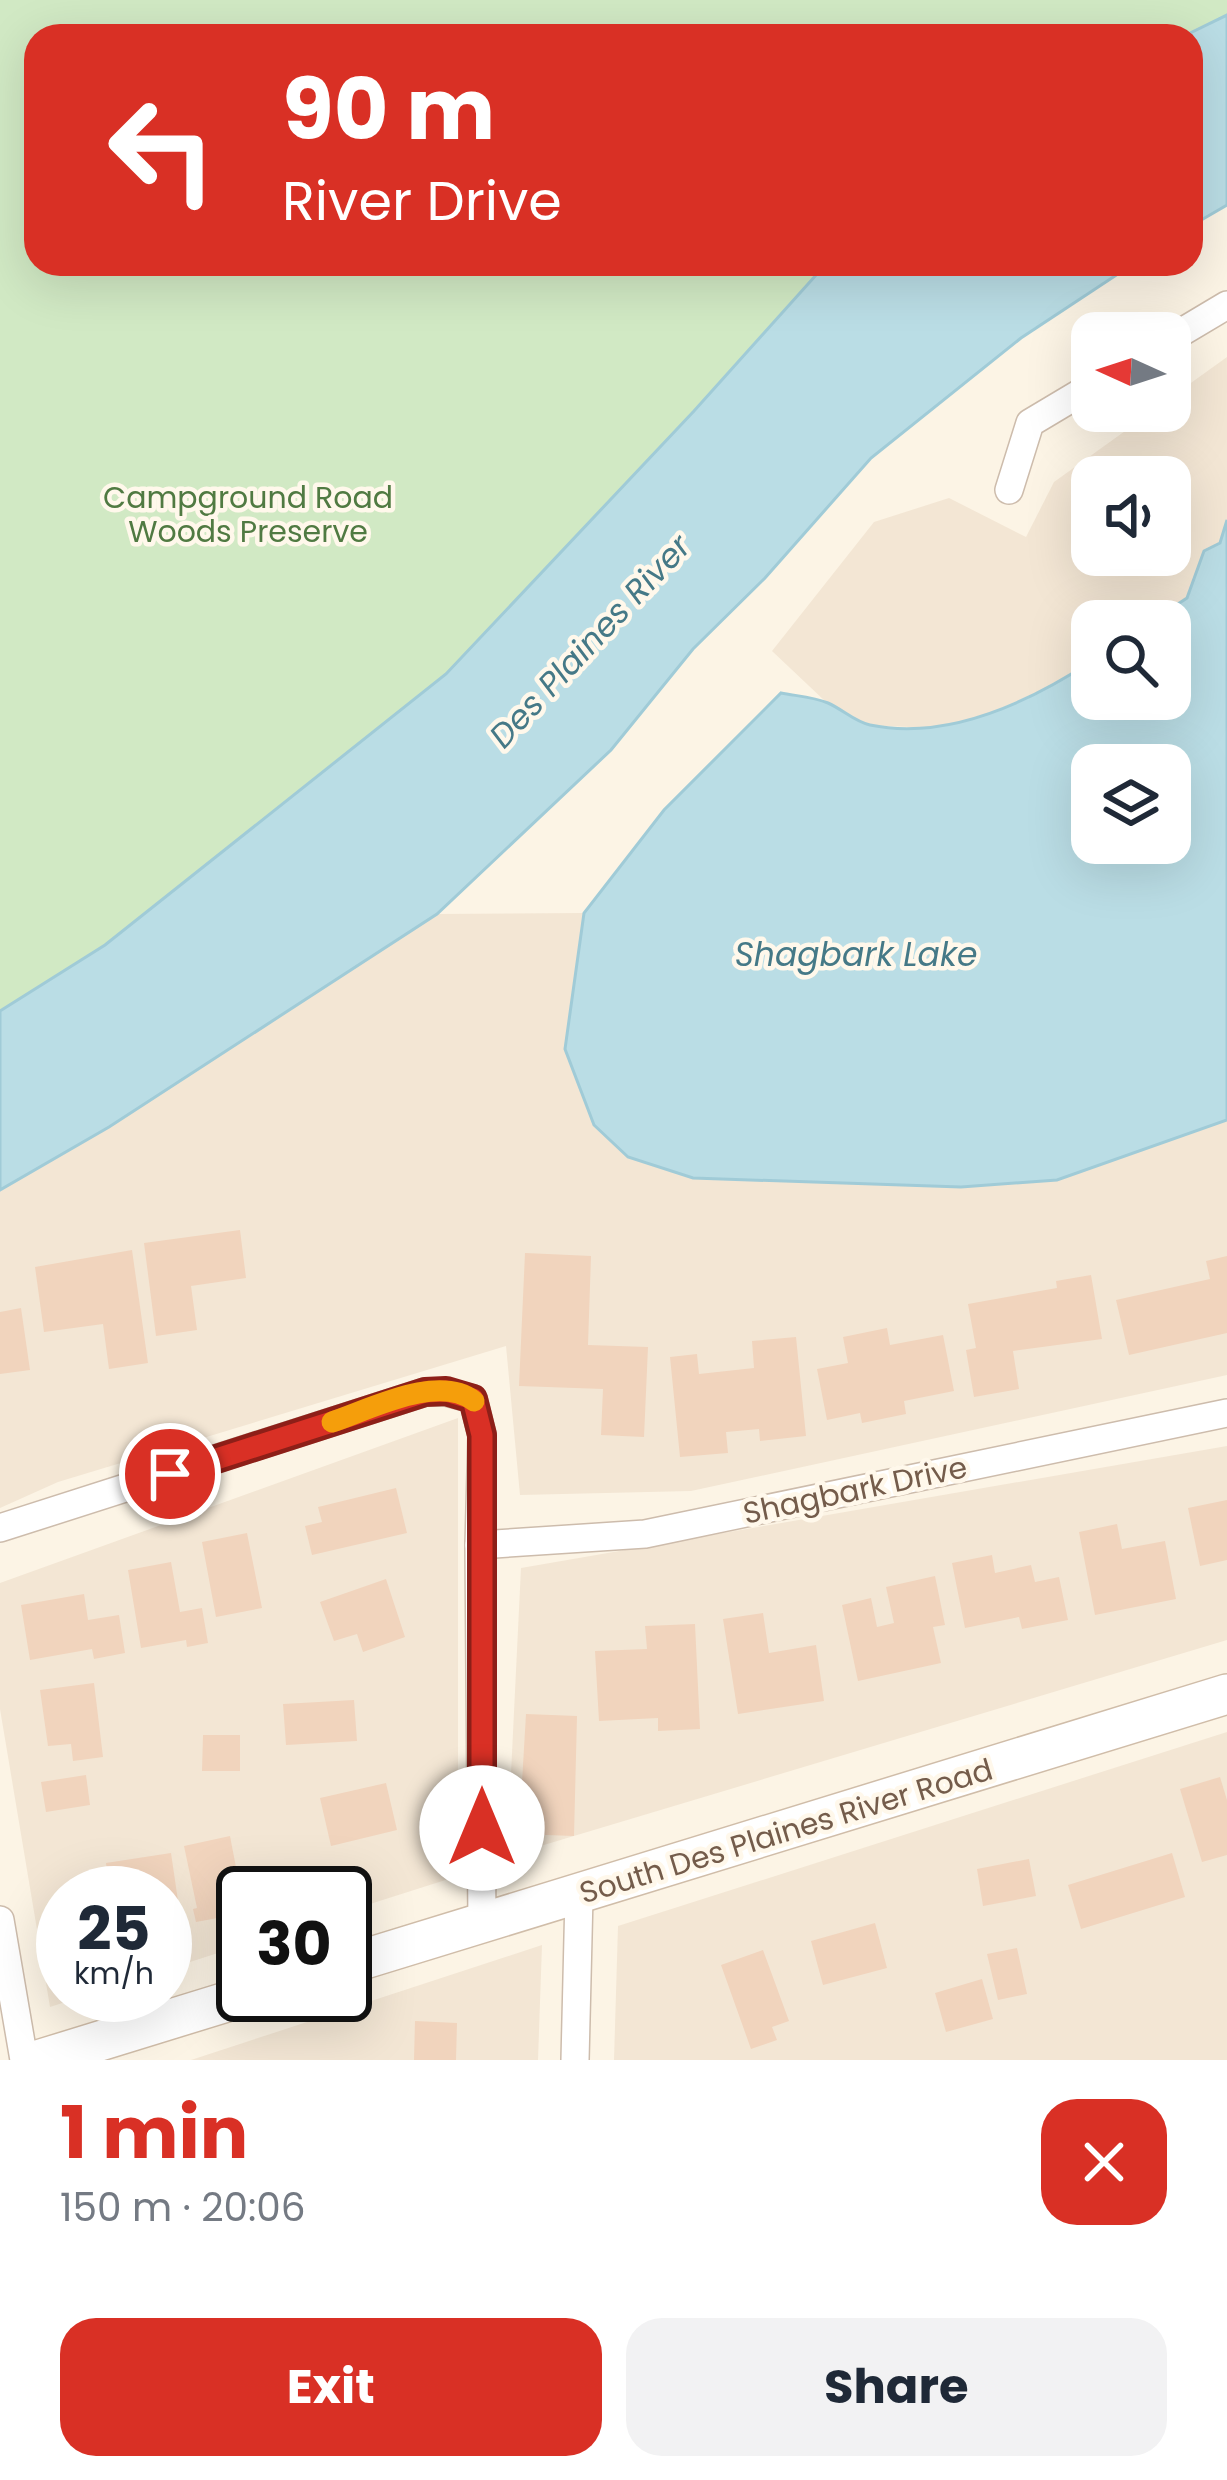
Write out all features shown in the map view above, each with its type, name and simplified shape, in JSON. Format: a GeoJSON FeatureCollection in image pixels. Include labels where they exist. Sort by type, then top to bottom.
{"type":"FeatureCollection","features":[{"type":"Feature","properties":{"kind":"main road","name":"South Des Plaines River Road"},"geometry":{"type":"LineString","coordinates":[[372,1957],[1227,1694]]}},
{"type":"Feature","properties":{"kind":"main road"},"geometry":{"type":"LineString","coordinates":[[38,2060],[216,2005]]}},
{"type":"Feature","properties":{"kind":"street"},"geometry":{"type":"LineString","coordinates":[[1191,326],[1227,305]]}},
{"type":"Feature","properties":{"kind":"street"},"geometry":{"type":"LineString","coordinates":[[1009,490],[1030,424],[1071,399]]}},
{"type":"Feature","properties":{"kind":"street"},"geometry":{"type":"LineString","coordinates":[[0,1528],[425,1392],[446,1391],[473,1399],[482,1435],[482,1923]]}},
{"type":"Feature","properties":{"kind":"street","name":"Shagbark Drive"},"geometry":{"type":"LineString","coordinates":[[479,1545],[645,1534],[1227,1413]]}},
{"type":"Feature","properties":{"kind":"street"},"geometry":{"type":"LineString","coordinates":[[575,2060],[579,1896]]}},
{"type":"Feature","properties":{"kind":"street"},"geometry":{"type":"LineString","coordinates":[[0,1920],[24,2060]]}},
{"type":"Feature","properties":{"kind":"shaded area"},"geometry":{"type":"Polygon","coordinates":[[[1227,357],[1227,520],[1220,543],[1204,552],[1184,600],[1071,600],[1071,675],[1057,684],[983,716],[932,728],[866,725],[826,702],[772,651],[874,522],[949,498],[1026,537],[1054,482],[1071,470],[1071,576],[1191,576],[1191,456],[1090,456],[1124,432],[1191,432],[1191,383],[1227,357]]]}},
{"type":"Feature","properties":{"kind":"shaded area"},"geometry":{"type":"Polygon","coordinates":[[[584,913],[565,1049],[594,1125],[628,1157],[693,1178],[961,1187],[1057,1180],[1227,1120],[1227,1375],[691,1491],[520,1495],[506,1346],[58,1482],[0,1508],[0,1190],[109,1127],[437,914],[584,913]]]}},
{"type":"Feature","properties":{"kind":"shaded area"},"geometry":{"type":"Polygon","coordinates":[[[458,1418],[458,1876],[372,1903],[372,1866],[216,1866],[216,1954],[192,1961],[192,1866],[36,1866],[36,1924],[0,1709],[0,1583],[458,1418]]]}},
{"type":"Feature","properties":{"kind":"shaded area"},"geometry":{"type":"Polygon","coordinates":[[[1227,1446],[1227,1640],[507,1856],[521,1568],[1227,1446]]]}},
{"type":"Feature","properties":{"kind":"shaded area"},"geometry":{"type":"Polygon","coordinates":[[[1227,1732],[1227,2060],[614,2060],[618,1926],[1227,1732]]]}},
{"type":"Feature","properties":{"kind":"shaded area"},"geometry":{"type":"Polygon","coordinates":[[[542,1945],[538,2060],[191,2060],[307,2022],[372,2022],[372,2001],[542,1945]]]}},
{"type":"Feature","properties":{"kind":"green space","name":"Campground Road Woods Preserve"},"geometry":{"type":"Polygon","coordinates":[[[0,0],[1227,0],[1227,15],[1203,27],[24,24],[24,276],[815,276],[446,674],[105,945],[0,1011],[0,0]]]}},
{"type":"Feature","properties":{"kind":"water"},"geometry":{"type":"Polygon","coordinates":[[[1227,15],[1227,205],[1203,219],[1203,27],[1227,15]]]}},
{"type":"Feature","properties":{"kind":"water","name":"Des Plaines River"},"geometry":{"type":"Polygon","coordinates":[[[815,276],[1115,276],[1021,338],[871,458],[765,578],[693,649],[611,750],[437,914],[109,1127],[0,1190],[0,1011],[105,945],[446,674],[815,276]]]}},
{"type":"Feature","properties":{"kind":"water","name":"Shagbark Lake"},"geometry":{"type":"Polygon","coordinates":[[[1227,520],[1227,1120],[1057,1180],[961,1187],[693,1178],[628,1157],[594,1125],[565,1049],[584,913],[664,810],[781,693],[823,701],[870,725],[929,728],[986,715],[1071,673],[1071,720],[1191,720],[1191,600],[1184,600],[1204,551],[1220,543],[1227,520]]]}},
{"type":"Feature","properties":{"kind":"building"},"geometry":{"type":"Polygon","coordinates":[[[240,1230],[246,1278],[191,1286],[197,1330],[156,1336],[144,1243],[240,1230]]]}},
{"type":"Feature","properties":{"kind":"building"},"geometry":{"type":"Polygon","coordinates":[[[132,1250],[148,1363],[109,1369],[103,1324],[44,1332],[35,1267],[132,1250]]]}},
{"type":"Feature","properties":{"kind":"building"},"geometry":{"type":"Polygon","coordinates":[[[525,1253],[591,1256],[588,1345],[648,1347],[644,1437],[601,1435],[603,1389],[519,1386],[525,1253]]]}},
{"type":"Feature","properties":{"kind":"building"},"geometry":{"type":"Polygon","coordinates":[[[1227,1256],[1227,1333],[1129,1355],[1116,1300],[1210,1279],[1206,1261],[1227,1256]]]}},
{"type":"Feature","properties":{"kind":"building"},"geometry":{"type":"Polygon","coordinates":[[[1091,1275],[1102,1339],[1013,1351],[1019,1389],[974,1397],[966,1350],[976,1348],[968,1304],[1057,1288],[1056,1281],[1091,1275]]]}},
{"type":"Feature","properties":{"kind":"building"},"geometry":{"type":"Polygon","coordinates":[[[21,1308],[30,1370],[0,1374],[0,1312],[21,1308]]]}},
{"type":"Feature","properties":{"kind":"building"},"geometry":{"type":"Polygon","coordinates":[[[887,1328],[890,1345],[943,1335],[954,1391],[904,1401],[906,1414],[862,1423],[860,1413],[827,1420],[817,1369],[848,1363],[843,1337],[887,1328]]]}},
{"type":"Feature","properties":{"kind":"building"},"geometry":{"type":"Polygon","coordinates":[[[796,1337],[806,1436],[760,1441],[759,1429],[726,1432],[728,1453],[680,1457],[670,1357],[697,1354],[699,1374],[754,1368],[752,1341],[796,1337]]]}},
{"type":"Feature","properties":{"kind":"building"},"geometry":{"type":"Polygon","coordinates":[[[396,1488],[407,1533],[312,1555],[305,1526],[322,1522],[318,1507],[396,1488]]]}},
{"type":"Feature","properties":{"kind":"building"},"geometry":{"type":"Polygon","coordinates":[[[1227,1500],[1227,1560],[1200,1566],[1188,1508],[1227,1500]]]}},
{"type":"Feature","properties":{"kind":"building"},"geometry":{"type":"Polygon","coordinates":[[[1117,1524],[1122,1549],[1165,1541],[1176,1599],[1095,1615],[1079,1532],[1117,1524]]]}},
{"type":"Feature","properties":{"kind":"building"},"geometry":{"type":"Polygon","coordinates":[[[247,1533],[262,1608],[216,1617],[202,1542],[247,1533]]]}},
{"type":"Feature","properties":{"kind":"building"},"geometry":{"type":"Polygon","coordinates":[[[992,1555],[995,1573],[1031,1565],[1035,1582],[1059,1577],[1068,1620],[1022,1629],[1019,1617],[965,1628],[952,1563],[992,1555]]]}},
{"type":"Feature","properties":{"kind":"building"},"geometry":{"type":"Polygon","coordinates":[[[171,1562],[180,1612],[202,1608],[208,1643],[187,1647],[186,1640],[141,1648],[128,1570],[171,1562]]]}},
{"type":"Feature","properties":{"kind":"building"},"geometry":{"type":"Polygon","coordinates":[[[935,1576],[945,1625],[933,1627],[941,1663],[858,1681],[842,1605],[871,1598],[877,1627],[894,1623],[886,1587],[935,1576]]]}},
{"type":"Feature","properties":{"kind":"building"},"geometry":{"type":"Polygon","coordinates":[[[386,1579],[405,1637],[363,1652],[357,1634],[334,1641],[320,1602],[386,1579]]]}},
{"type":"Feature","properties":{"kind":"building"},"geometry":{"type":"Polygon","coordinates":[[[84,1594],[88,1620],[119,1615],[125,1653],[94,1659],[92,1649],[30,1660],[21,1605],[84,1594]]]}},
{"type":"Feature","properties":{"kind":"building"},"geometry":{"type":"Polygon","coordinates":[[[763,1613],[769,1653],[816,1645],[824,1701],[738,1714],[723,1619],[763,1613]]]}},
{"type":"Feature","properties":{"kind":"building"},"geometry":{"type":"Polygon","coordinates":[[[695,1624],[700,1729],[658,1731],[658,1718],[599,1721],[595,1651],[647,1649],[645,1626],[695,1624]]]}},
{"type":"Feature","properties":{"kind":"building"},"geometry":{"type":"Polygon","coordinates":[[[94,1683],[103,1757],[73,1761],[71,1744],[48,1746],[40,1690],[94,1683]]]}},
{"type":"Feature","properties":{"kind":"building"},"geometry":{"type":"Polygon","coordinates":[[[354,1700],[357,1741],[286,1745],[283,1704],[354,1700]]]}},
{"type":"Feature","properties":{"kind":"building"},"geometry":{"type":"Polygon","coordinates":[[[526,1714],[577,1716],[574,1836],[519,1834],[526,1714]]]}},
{"type":"Feature","properties":{"kind":"building"},"geometry":{"type":"Polygon","coordinates":[[[203,1735],[240,1735],[240,1771],[202,1771],[203,1735]]]}},
{"type":"Feature","properties":{"kind":"building"},"geometry":{"type":"Polygon","coordinates":[[[86,1775],[90,1805],[46,1812],[41,1782],[86,1775]]]}},
{"type":"Feature","properties":{"kind":"building"},"geometry":{"type":"Polygon","coordinates":[[[1220,1777],[1227,1800],[1227,1855],[1202,1862],[1180,1789],[1220,1777]]]}},
{"type":"Feature","properties":{"kind":"building"},"geometry":{"type":"Polygon","coordinates":[[[386,1783],[397,1830],[331,1846],[320,1798],[386,1783]]]}},
{"type":"Feature","properties":{"kind":"building"},"geometry":{"type":"Polygon","coordinates":[[[230,1836],[236,1866],[216,1866],[216,1918],[196,1922],[192,1866],[184,1846],[230,1836]]]}},
{"type":"Feature","properties":{"kind":"building"},"geometry":{"type":"Polygon","coordinates":[[[171,1853],[173,1866],[106,1866],[171,1853]]]}},
{"type":"Feature","properties":{"kind":"building"},"geometry":{"type":"Polygon","coordinates":[[[1172,1853],[1185,1897],[1081,1929],[1068,1885],[1172,1853]]]}},
{"type":"Feature","properties":{"kind":"building"},"geometry":{"type":"Polygon","coordinates":[[[1029,1859],[1036,1896],[983,1906],[977,1869],[1029,1859]]]}},
{"type":"Feature","properties":{"kind":"building"},"geometry":{"type":"Polygon","coordinates":[[[875,1923],[887,1968],[823,1985],[811,1941],[875,1923]]]}},
{"type":"Feature","properties":{"kind":"building"},"geometry":{"type":"Polygon","coordinates":[[[1017,1948],[1027,1994],[998,2000],[987,1954],[1017,1948]]]}},
{"type":"Feature","properties":{"kind":"building"},"geometry":{"type":"Polygon","coordinates":[[[763,1950],[789,2021],[772,2027],[777,2040],[751,2049],[721,1965],[763,1950]]]}},
{"type":"Feature","properties":{"kind":"building"},"geometry":{"type":"Polygon","coordinates":[[[982,1979],[993,2019],[946,2032],[935,1993],[982,1979]]]}},
{"type":"Feature","properties":{"kind":"building"},"geometry":{"type":"Polygon","coordinates":[[[415,2021],[457,2023],[456,2060],[414,2060],[415,2021]]]}},
{"type":"Feature","properties":{"kind":"slow traffic"},"geometry":{"type":"LineString","coordinates":[[332,1422],[425,1392],[464,1394],[474,1401]]}},
{"type":"Feature","properties":{"kind":"route"},"geometry":{"type":"LineString","coordinates":[[170,1474],[425,1392],[446,1391],[473,1399],[482,1435],[482,1828]]}}]}
